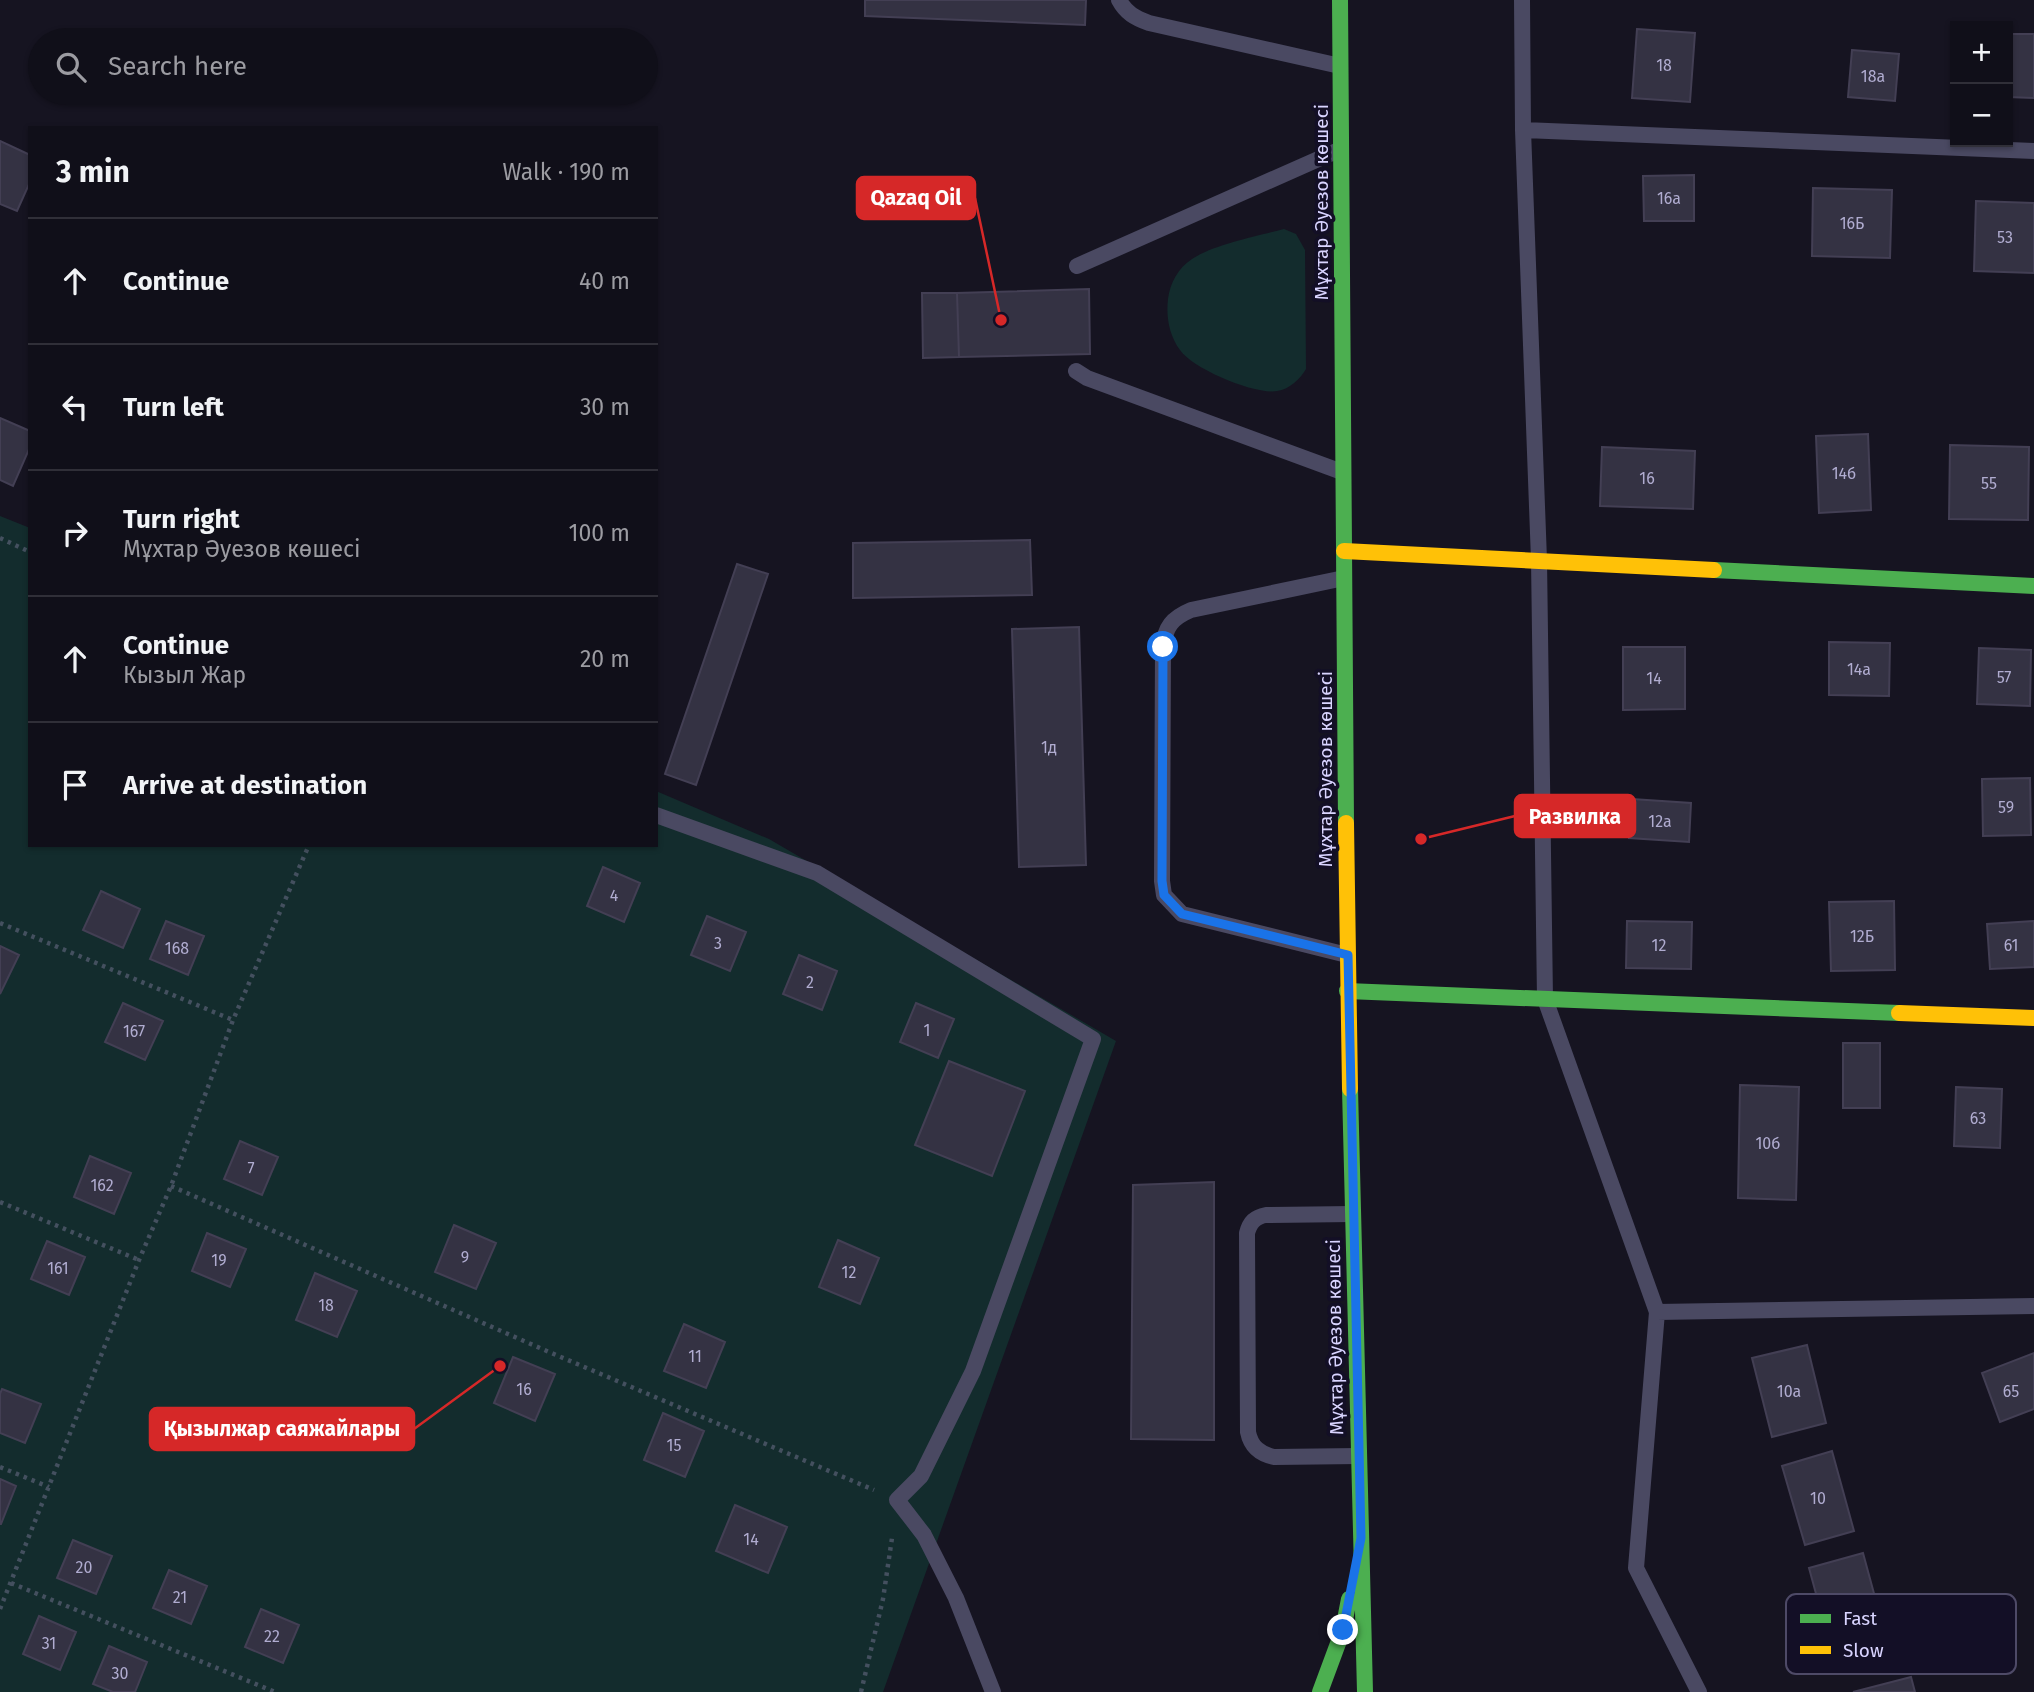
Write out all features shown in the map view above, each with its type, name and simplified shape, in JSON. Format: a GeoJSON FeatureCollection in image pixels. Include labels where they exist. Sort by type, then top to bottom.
{"type":"FeatureCollection","features":[{"type":"Feature","properties":{"kind":"main road","name":"Мұхтар Әуезов көшесі"},"geometry":{"type":"LineString","coordinates":[[1340,0],[1348,991],[1361,1538]]}},
{"type":"Feature","properties":{"kind":"main road"},"geometry":{"type":"LineString","coordinates":[[1345,551],[2034,586]]}},
{"type":"Feature","properties":{"kind":"main road"},"geometry":{"type":"LineString","coordinates":[[1348,991],[2034,1018]]}},
{"type":"Feature","properties":{"kind":"main road"},"geometry":{"type":"LineString","coordinates":[[1320,1692],[1343,1630],[1361,1538]]}},
{"type":"Feature","properties":{"kind":"main road"},"geometry":{"type":"LineString","coordinates":[[1361,1538],[1364,1692]]}},
{"type":"Feature","properties":{"kind":"lane"},"geometry":{"type":"LineString","coordinates":[[1119,0],[1125,10],[1136,19],[1149,23],[1340,66]]}},
{"type":"Feature","properties":{"kind":"lane"},"geometry":{"type":"LineString","coordinates":[[1522,0],[1523,130],[1539,561],[1545,999],[1657,1312],[1636,1568],[1699,1692]]}},
{"type":"Feature","properties":{"kind":"lane"},"geometry":{"type":"LineString","coordinates":[[1523,130],[2034,151]]}},
{"type":"Feature","properties":{"kind":"lane"},"geometry":{"type":"LineString","coordinates":[[1077,266],[1341,149]]}},
{"type":"Feature","properties":{"kind":"lane"},"geometry":{"type":"LineString","coordinates":[[1076,371],[1087,378],[1344,473]]}},
{"type":"Feature","properties":{"kind":"lane"},"geometry":{"type":"LineString","coordinates":[[1344,578],[1191,610],[1169,624],[1163,647],[1162,881],[1164,895],[1182,914],[1348,955]]}},
{"type":"Feature","properties":{"kind":"lane"},"geometry":{"type":"LineString","coordinates":[[658,816],[817,873],[1093,1039],[973,1371],[921,1476],[897,1500],[924,1535],[956,1598],[993,1692]]}},
{"type":"Feature","properties":{"kind":"lane"},"geometry":{"type":"LineString","coordinates":[[1353,1214],[1266,1215],[1254,1219],[1249,1226],[1248,1432],[1250,1441],[1264,1455],[1359,1456]]}},
{"type":"Feature","properties":{"kind":"lane"},"geometry":{"type":"LineString","coordinates":[[1657,1312],[2034,1306]]}},
{"type":"Feature","properties":{"kind":"path"},"geometry":{"type":"LineString","coordinates":[[0,538],[28,551]]}},
{"type":"Feature","properties":{"kind":"path"},"geometry":{"type":"LineString","coordinates":[[0,1609],[139,1259],[171,1186],[233,1020],[308,847]]}},
{"type":"Feature","properties":{"kind":"path"},"geometry":{"type":"LineString","coordinates":[[0,923],[233,1020]]}},
{"type":"Feature","properties":{"kind":"path"},"geometry":{"type":"LineString","coordinates":[[171,1186],[549,1352],[897,1500],[883,1599],[860,1692]]}},
{"type":"Feature","properties":{"kind":"path"},"geometry":{"type":"LineString","coordinates":[[0,1202],[139,1259]]}},
{"type":"Feature","properties":{"kind":"path"},"geometry":{"type":"LineString","coordinates":[[0,1467],[49,1487]]}},
{"type":"Feature","properties":{"kind":"path"},"geometry":{"type":"LineString","coordinates":[[11,1583],[275,1692]]}},
{"type":"Feature","properties":{"kind":"green space"},"geometry":{"type":"Polygon","coordinates":[[[1284,229],[1296,234],[1305,250],[1306,369],[1290,386],[1282,390],[1267,391],[1225,379],[1187,357],[1176,344],[1171,332],[1167,312],[1168,299],[1176,276],[1192,259],[1223,245],[1284,229]]]}},
{"type":"Feature","properties":{"kind":"green space"},"geometry":{"type":"Polygon","coordinates":[[[0,516],[28,527],[28,847],[658,847],[658,792],[769,839],[1116,1041],[883,1692],[0,1692],[0,516]]]}},
{"type":"Feature","properties":{"kind":"building"},"geometry":{"type":"Polygon","coordinates":[[[865,0],[1086,0],[1085,25],[865,16],[865,0]]]}},
{"type":"Feature","properties":{"kind":"building"},"geometry":{"type":"Polygon","coordinates":[[[1637,29],[1695,33],[1690,102],[1632,98],[1637,29]]]}},
{"type":"Feature","properties":{"kind":"building"},"geometry":{"type":"Polygon","coordinates":[[[2013,34],[2034,34],[2034,98],[2013,97],[2013,34]]]}},
{"type":"Feature","properties":{"kind":"building"},"geometry":{"type":"Polygon","coordinates":[[[1852,50],[1899,54],[1895,101],[1848,97],[1852,50]]]}},
{"type":"Feature","properties":{"kind":"building"},"geometry":{"type":"Polygon","coordinates":[[[0,141],[28,154],[28,186],[17,211],[0,204],[0,141]]]}},
{"type":"Feature","properties":{"kind":"building"},"geometry":{"type":"Polygon","coordinates":[[[1694,175],[1694,221],[1644,221],[1643,176],[1694,175]]]}},
{"type":"Feature","properties":{"kind":"building"},"geometry":{"type":"Polygon","coordinates":[[[1813,188],[1892,190],[1890,258],[1812,256],[1813,188]]]}},
{"type":"Feature","properties":{"kind":"building"},"geometry":{"type":"Polygon","coordinates":[[[1976,201],[2034,203],[2034,273],[1974,271],[1976,201]]]}},
{"type":"Feature","properties":{"kind":"building"},"geometry":{"type":"Polygon","coordinates":[[[1089,289],[1090,354],[959,357],[957,293],[1089,289]]]}},
{"type":"Feature","properties":{"kind":"building"},"geometry":{"type":"Polygon","coordinates":[[[922,293],[957,293],[959,357],[923,358],[922,293]]]}},
{"type":"Feature","properties":{"kind":"building"},"geometry":{"type":"Polygon","coordinates":[[[0,418],[28,430],[28,452],[13,486],[0,480],[0,418]]]}},
{"type":"Feature","properties":{"kind":"building"},"geometry":{"type":"Polygon","coordinates":[[[1868,434],[1871,510],[1819,513],[1816,436],[1868,434]]]}},
{"type":"Feature","properties":{"kind":"building"},"geometry":{"type":"Polygon","coordinates":[[[1950,445],[2029,447],[2028,520],[1949,519],[1950,445]]]}},
{"type":"Feature","properties":{"kind":"building"},"geometry":{"type":"Polygon","coordinates":[[[1602,447],[1695,451],[1693,509],[1600,506],[1602,447]]]}},
{"type":"Feature","properties":{"kind":"building"},"geometry":{"type":"Polygon","coordinates":[[[1030,540],[1032,595],[853,598],[853,543],[1030,540]]]}},
{"type":"Feature","properties":{"kind":"building"},"geometry":{"type":"Polygon","coordinates":[[[737,564],[768,574],[696,785],[665,774],[737,564]]]}},
{"type":"Feature","properties":{"kind":"building"},"geometry":{"type":"Polygon","coordinates":[[[1079,627],[1086,865],[1019,867],[1012,629],[1079,627]]]}},
{"type":"Feature","properties":{"kind":"building"},"geometry":{"type":"Polygon","coordinates":[[[1829,642],[1890,643],[1889,696],[1829,695],[1829,642]]]}},
{"type":"Feature","properties":{"kind":"building"},"geometry":{"type":"Polygon","coordinates":[[[1623,647],[1685,647],[1685,709],[1623,710],[1623,647]]]}},
{"type":"Feature","properties":{"kind":"building"},"geometry":{"type":"Polygon","coordinates":[[[1979,648],[2031,650],[2030,706],[1977,704],[1979,648]]]}},
{"type":"Feature","properties":{"kind":"building"},"geometry":{"type":"Polygon","coordinates":[[[2030,778],[2031,835],[1983,836],[1982,779],[2030,778]]]}},
{"type":"Feature","properties":{"kind":"building"},"geometry":{"type":"Polygon","coordinates":[[[1632,799],[1691,803],[1689,842],[1629,838],[1632,799]]]}},
{"type":"Feature","properties":{"kind":"building"},"geometry":{"type":"Polygon","coordinates":[[[603,867],[640,883],[624,922],[587,906],[603,867]]]}},
{"type":"Feature","properties":{"kind":"building"},"geometry":{"type":"Polygon","coordinates":[[[101,891],[140,909],[123,948],[83,930],[101,891]]]}},
{"type":"Feature","properties":{"kind":"building"},"geometry":{"type":"Polygon","coordinates":[[[1894,901],[1895,970],[1831,971],[1829,902],[1894,901]]]}},
{"type":"Feature","properties":{"kind":"building"},"geometry":{"type":"Polygon","coordinates":[[[707,916],[746,932],[730,971],[691,955],[707,916]]]}},
{"type":"Feature","properties":{"kind":"building"},"geometry":{"type":"Polygon","coordinates":[[[166,921],[204,936],[188,975],[150,959],[166,921]]]}},
{"type":"Feature","properties":{"kind":"building"},"geometry":{"type":"Polygon","coordinates":[[[1627,921],[1692,922],[1691,969],[1626,968],[1627,921]]]}},
{"type":"Feature","properties":{"kind":"building"},"geometry":{"type":"Polygon","coordinates":[[[2034,921],[2034,967],[1990,969],[1987,924],[2034,921]]]}},
{"type":"Feature","properties":{"kind":"building"},"geometry":{"type":"Polygon","coordinates":[[[0,946],[19,955],[0,994],[0,946]]]}},
{"type":"Feature","properties":{"kind":"building"},"geometry":{"type":"Polygon","coordinates":[[[799,955],[837,971],[822,1010],[783,994],[799,955]]]}},
{"type":"Feature","properties":{"kind":"building"},"geometry":{"type":"Polygon","coordinates":[[[123,1003],[163,1021],[145,1060],[105,1042],[123,1003]]]}},
{"type":"Feature","properties":{"kind":"building"},"geometry":{"type":"Polygon","coordinates":[[[916,1003],[954,1019],[938,1058],[900,1042],[916,1003]]]}},
{"type":"Feature","properties":{"kind":"building"},"geometry":{"type":"Polygon","coordinates":[[[1843,1043],[1880,1043],[1880,1108],[1843,1108],[1843,1043]]]}},
{"type":"Feature","properties":{"kind":"building"},"geometry":{"type":"Polygon","coordinates":[[[949,1061],[1025,1091],[992,1176],[915,1145],[949,1061]]]}},
{"type":"Feature","properties":{"kind":"building"},"geometry":{"type":"Polygon","coordinates":[[[1740,1085],[1799,1087],[1796,1200],[1738,1198],[1740,1085]]]}},
{"type":"Feature","properties":{"kind":"building"},"geometry":{"type":"Polygon","coordinates":[[[1956,1087],[2002,1089],[2000,1148],[1954,1146],[1956,1087]]]}},
{"type":"Feature","properties":{"kind":"building"},"geometry":{"type":"Polygon","coordinates":[[[240,1141],[278,1157],[262,1195],[224,1179],[240,1141]]]}},
{"type":"Feature","properties":{"kind":"building"},"geometry":{"type":"Polygon","coordinates":[[[90,1156],[131,1173],[114,1214],[74,1197],[90,1156]]]}},
{"type":"Feature","properties":{"kind":"building"},"geometry":{"type":"Polygon","coordinates":[[[1214,1182],[1214,1440],[1131,1439],[1133,1185],[1214,1182]]]}},
{"type":"Feature","properties":{"kind":"building"},"geometry":{"type":"Polygon","coordinates":[[[454,1225],[496,1243],[476,1289],[435,1272],[454,1225]]]}},
{"type":"Feature","properties":{"kind":"building"},"geometry":{"type":"Polygon","coordinates":[[[207,1233],[246,1249],[230,1287],[192,1271],[207,1233]]]}},
{"type":"Feature","properties":{"kind":"building"},"geometry":{"type":"Polygon","coordinates":[[[838,1240],[879,1258],[860,1304],[819,1287],[838,1240]]]}},
{"type":"Feature","properties":{"kind":"building"},"geometry":{"type":"Polygon","coordinates":[[[47,1241],[85,1257],[69,1295],[31,1279],[47,1241]]]}},
{"type":"Feature","properties":{"kind":"building"},"geometry":{"type":"Polygon","coordinates":[[[315,1273],[357,1291],[337,1337],[296,1320],[315,1273]]]}},
{"type":"Feature","properties":{"kind":"building"},"geometry":{"type":"Polygon","coordinates":[[[684,1324],[725,1342],[706,1388],[664,1371],[684,1324]]]}},
{"type":"Feature","properties":{"kind":"building"},"geometry":{"type":"Polygon","coordinates":[[[1807,1345],[1826,1423],[1772,1437],[1752,1358],[1807,1345]]]}},
{"type":"Feature","properties":{"kind":"building"},"geometry":{"type":"Polygon","coordinates":[[[2034,1353],[2034,1409],[2000,1422],[1982,1373],[2034,1353]]]}},
{"type":"Feature","properties":{"kind":"building"},"geometry":{"type":"Polygon","coordinates":[[[513,1357],[555,1374],[535,1421],[494,1403],[513,1357]]]}},
{"type":"Feature","properties":{"kind":"building"},"geometry":{"type":"Polygon","coordinates":[[[2,1389],[41,1404],[25,1443],[0,1433],[2,1389]]]}},
{"type":"Feature","properties":{"kind":"building"},"geometry":{"type":"Polygon","coordinates":[[[663,1413],[704,1431],[685,1477],[644,1460],[663,1413]]]}},
{"type":"Feature","properties":{"kind":"building"},"geometry":{"type":"Polygon","coordinates":[[[1832,1451],[1854,1531],[1805,1545],[1782,1466],[1832,1451]]]}},
{"type":"Feature","properties":{"kind":"building"},"geometry":{"type":"Polygon","coordinates":[[[0,1479],[16,1486],[1,1524],[0,1524],[0,1479]]]}},
{"type":"Feature","properties":{"kind":"building"},"geometry":{"type":"Polygon","coordinates":[[[735,1505],[787,1527],[768,1573],[716,1551],[735,1505]]]}},
{"type":"Feature","properties":{"kind":"building"},"geometry":{"type":"Polygon","coordinates":[[[73,1540],[112,1556],[96,1594],[57,1578],[73,1540]]]}},
{"type":"Feature","properties":{"kind":"building"},"geometry":{"type":"Polygon","coordinates":[[[1863,1553],[1874,1594],[1816,1594],[1809,1568],[1863,1553]]]}},
{"type":"Feature","properties":{"kind":"building"},"geometry":{"type":"Polygon","coordinates":[[[169,1570],[207,1586],[191,1624],[153,1608],[169,1570]]]}},
{"type":"Feature","properties":{"kind":"building"},"geometry":{"type":"Polygon","coordinates":[[[261,1609],[299,1625],[283,1663],[245,1647],[261,1609]]]}},
{"type":"Feature","properties":{"kind":"building"},"geometry":{"type":"Polygon","coordinates":[[[39,1616],[76,1632],[60,1670],[23,1654],[39,1616]]]}},
{"type":"Feature","properties":{"kind":"building"},"geometry":{"type":"Polygon","coordinates":[[[109,1646],[147,1662],[135,1692],[113,1692],[93,1684],[109,1646]]]}},
{"type":"Feature","properties":{"kind":"building"},"geometry":{"type":"Polygon","coordinates":[[[1911,1677],[1915,1692],[1853,1692],[1911,1677]]]}},
{"type":"Feature","properties":{"kind":"traffic: fast"},"geometry":{"type":"LineString","coordinates":[[1340,0],[1346,823]]}},
{"type":"Feature","properties":{"kind":"traffic: fast"},"geometry":{"type":"LineString","coordinates":[[1714,570],[2034,586]]}},
{"type":"Feature","properties":{"kind":"traffic: fast"},"geometry":{"type":"LineString","coordinates":[[1347,991],[1899,1013]]}},
{"type":"Feature","properties":{"kind":"traffic: fast"},"geometry":{"type":"LineString","coordinates":[[1350,1089],[1365,1692]]}},
{"type":"Feature","properties":{"kind":"traffic: fast"},"geometry":{"type":"LineString","coordinates":[[1320,1692],[1343,1630],[1349,1599]]}},
{"type":"Feature","properties":{"kind":"traffic: slow"},"geometry":{"type":"LineString","coordinates":[[1344,551],[1714,570]]}},
{"type":"Feature","properties":{"kind":"traffic: slow"},"geometry":{"type":"LineString","coordinates":[[1346,823],[1350,1089]]}},
{"type":"Feature","properties":{"kind":"traffic: slow"},"geometry":{"type":"LineString","coordinates":[[1899,1013],[2034,1018]]}},
{"type":"Feature","properties":{"kind":"place","name":"Qazaq Oil"},"geometry":{"type":"Point","coordinates":[1001,320]}},
{"type":"Feature","properties":{"kind":"place","name":"Развилка"},"geometry":{"type":"Point","coordinates":[1421,839]}},
{"type":"Feature","properties":{"kind":"place","name":"Қызылжар саяжайлары"},"geometry":{"type":"Point","coordinates":[500,1366]}},
{"type":"Feature","properties":{"kind":"route"},"geometry":{"type":"LineString","coordinates":[[1163,647],[1164,895],[1182,914],[1194,918],[1348,955],[1361,1538],[1343,1630]]}}]}
